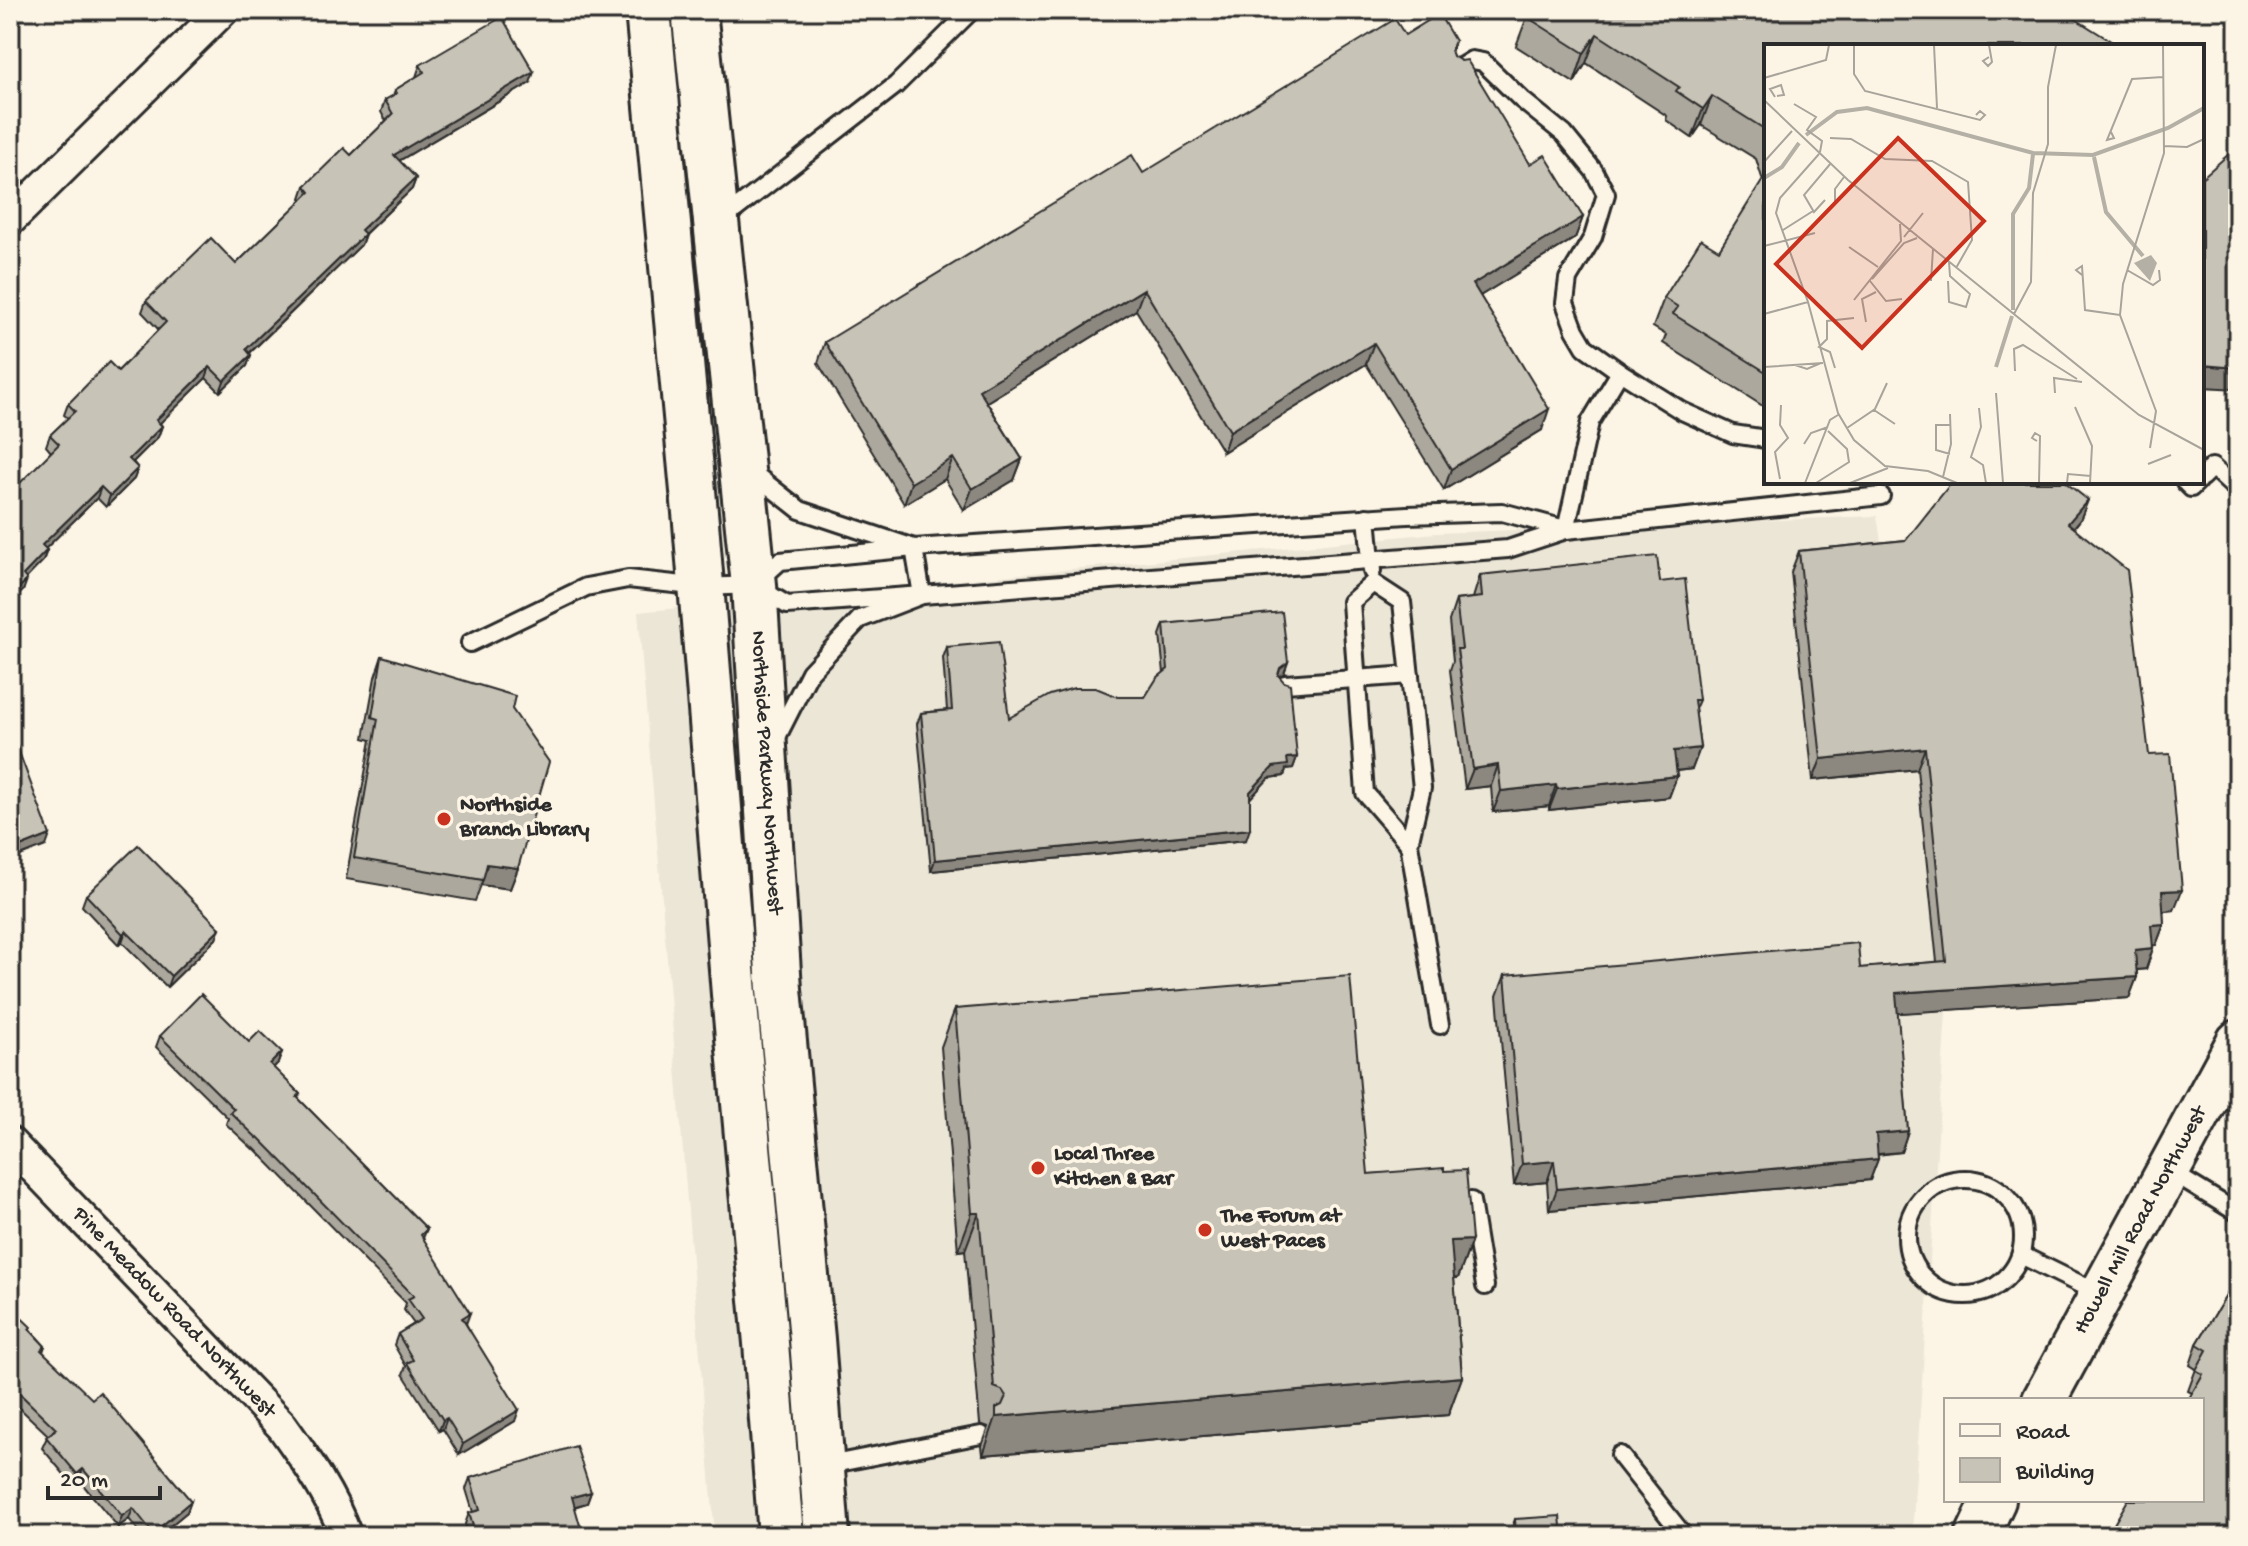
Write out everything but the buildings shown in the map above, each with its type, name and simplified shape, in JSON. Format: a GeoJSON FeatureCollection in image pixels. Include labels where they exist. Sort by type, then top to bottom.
{"type":"FeatureCollection","features":[{"type":"Feature","properties":{"kind":"main road"},"geometry":{"type":"LineString","coordinates":[[648,10],[702,587],[781,1536]]}},
{"type":"Feature","properties":{"kind":"main road","name":"Northside Parkway Northwest"},"geometry":{"type":"LineString","coordinates":[[694,10],[754,585],[779,989],[827,1536]]}},
{"type":"Feature","properties":{"kind":"main road","name":"Howell Mill Road Northwest"},"geometry":{"type":"LineString","coordinates":[[2045,1398],[2238,1042]]}},
{"type":"Feature","properties":{"kind":"main road"},"geometry":{"type":"LineString","coordinates":[[1977,1536],[1993,1502]]}},
{"type":"Feature","properties":{"kind":"street"},"geometry":{"type":"LineString","coordinates":[[10,220],[223,10]]}},
{"type":"Feature","properties":{"kind":"street","name":"Pine Meadow Road Northwest"},"geometry":{"type":"LineString","coordinates":[[10,1143],[282,1426],[316,1473],[346,1536]]}},
{"type":"Feature","properties":{"kind":"lane"},"geometry":{"type":"LineString","coordinates":[[716,225],[896,85],[972,10]]}},
{"type":"Feature","properties":{"kind":"lane"},"geometry":{"type":"LineString","coordinates":[[1454,71],[1472,60],[1483,62],[1522,100],[1564,134],[1594,171],[1606,194],[1593,237],[1568,279],[1565,303],[1585,347],[1682,411],[1733,434],[1764,439]]}},
{"type":"Feature","properties":{"kind":"lane"},"geometry":{"type":"LineString","coordinates":[[1566,530],[1590,422],[1620,372]]}},
{"type":"Feature","properties":{"kind":"lane"},"geometry":{"type":"LineString","coordinates":[[741,463],[800,510],[914,548]]}},
{"type":"Feature","properties":{"kind":"lane"},"geometry":{"type":"LineString","coordinates":[[2204,475],[2212,467],[2238,491]]}},
{"type":"Feature","properties":{"kind":"lane"},"geometry":{"type":"LineString","coordinates":[[470,643],[586,587],[628,579],[702,587],[754,585],[787,605],[1508,549],[1566,530],[1881,496]]}},
{"type":"Feature","properties":{"kind":"lane"},"geometry":{"type":"LineString","coordinates":[[754,585],[780,561],[914,548],[1367,517],[1502,512],[1566,530]]}},
{"type":"Feature","properties":{"kind":"lane"},"geometry":{"type":"LineString","coordinates":[[1367,517],[1373,583],[1402,602],[1422,788],[1409,844],[1440,1025]]}},
{"type":"Feature","properties":{"kind":"lane"},"geometry":{"type":"LineString","coordinates":[[914,548],[922,595]]}},
{"type":"Feature","properties":{"kind":"lane"},"geometry":{"type":"LineString","coordinates":[[1373,583],[1351,602],[1365,793],[1409,844]]}},
{"type":"Feature","properties":{"kind":"lane"},"geometry":{"type":"LineString","coordinates":[[765,761],[810,672],[822,659],[860,619],[922,595]]}},
{"type":"Feature","properties":{"kind":"lane"},"geometry":{"type":"LineString","coordinates":[[1285,684],[1410,675]]}},
{"type":"Feature","properties":{"kind":"lane"},"geometry":{"type":"LineString","coordinates":[[2168,1170],[2238,1213]]}},
{"type":"Feature","properties":{"kind":"lane"},"geometry":{"type":"LineString","coordinates":[[1959,1179],[1978,1180],[1996,1187],[2011,1200],[2020,1217],[2024,1236],[2023,1256],[2013,1272],[1999,1285],[1981,1293],[1962,1295],[1943,1291],[1927,1281],[1915,1266],[1908,1248],[1907,1228],[1913,1210],[1924,1195],[1940,1184],[1959,1179]]}},
{"type":"Feature","properties":{"kind":"lane"},"geometry":{"type":"LineString","coordinates":[[1471,1201],[1485,1286]]}},
{"type":"Feature","properties":{"kind":"lane"},"geometry":{"type":"LineString","coordinates":[[2023,1256],[2101,1294]]}},
{"type":"Feature","properties":{"kind":"lane"},"geometry":{"type":"LineString","coordinates":[[821,1466],[981,1435]]}},
{"type":"Feature","properties":{"kind":"lane"},"geometry":{"type":"LineString","coordinates":[[1620,1455],[1684,1536]]}},
{"type":"Feature","properties":{"kind":"shaded area"},"geometry":{"type":"Polygon","coordinates":[[[1877,516],[1949,966],[1912,1536],[715,1536],[638,612],[1436,533],[1877,516]]]}},
{"type":"Feature","properties":{"kind":"place","name":"Northside Branch Library"},"geometry":{"type":"Point","coordinates":[444,819]}},
{"type":"Feature","properties":{"kind":"place","name":"Local Three Kitchen & Bar"},"geometry":{"type":"Point","coordinates":[1038,1168]}},
{"type":"Feature","properties":{"kind":"place","name":"The Forum at West Paces"},"geometry":{"type":"Point","coordinates":[1205,1230]}}]}
